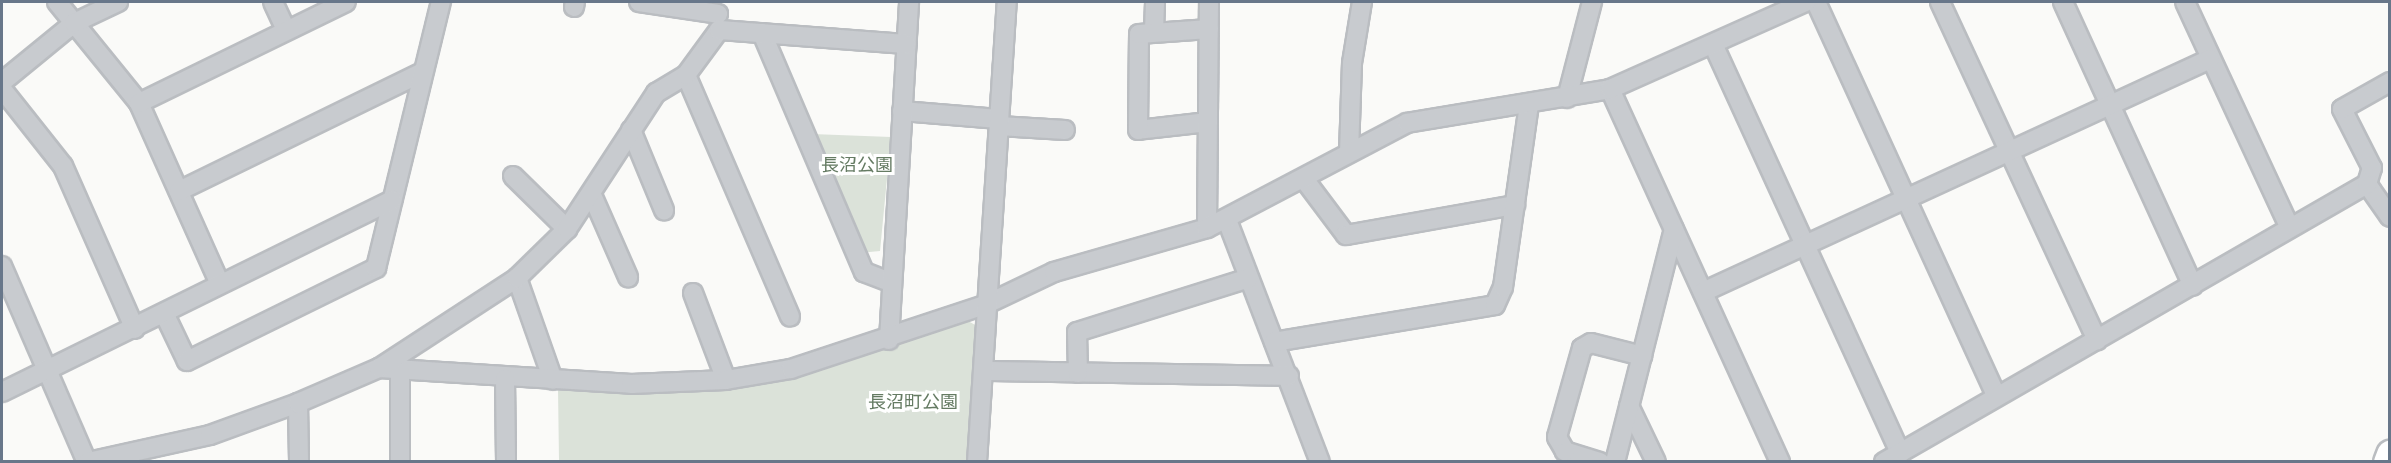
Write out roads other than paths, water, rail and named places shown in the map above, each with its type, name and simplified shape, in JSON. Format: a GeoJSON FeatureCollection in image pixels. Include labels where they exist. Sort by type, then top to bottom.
{"type":"FeatureCollection","features":[{"type":"Feature","properties":{"kind":"highway"},"geometry":{"type":"LineString","coordinates":[[2387,462],[2390,454]]}},
{"type":"Feature","properties":{"kind":"street"},"geometry":{"type":"LineString","coordinates":[[57,2],[139,103],[220,284]]}},
{"type":"Feature","properties":{"kind":"street"},"geometry":{"type":"LineString","coordinates":[[2,82],[74,23],[118,2]]}},
{"type":"Feature","properties":{"kind":"street"},"geometry":{"type":"LineString","coordinates":[[273,2],[286,30]]}},
{"type":"Feature","properties":{"kind":"street"},"geometry":{"type":"LineString","coordinates":[[139,103],[346,2]]}},
{"type":"Feature","properties":{"kind":"street"},"geometry":{"type":"LineString","coordinates":[[164,313],[187,361],[376,268],[441,2]]}},
{"type":"Feature","properties":{"kind":"street"},"geometry":{"type":"LineString","coordinates":[[639,2],[719,15],[762,33],[906,44]]}},
{"type":"Feature","properties":{"kind":"street"},"geometry":{"type":"LineString","coordinates":[[889,340],[890,282],[909,2]]}},
{"type":"Feature","properties":{"kind":"street"},"geometry":{"type":"LineString","coordinates":[[977,462],[1007,2]]}},
{"type":"Feature","properties":{"kind":"street"},"geometry":{"type":"LineString","coordinates":[[1154,31],[1155,2]]}},
{"type":"Feature","properties":{"kind":"street"},"geometry":{"type":"LineString","coordinates":[[1207,228],[1209,2]]}},
{"type":"Feature","properties":{"kind":"street"},"geometry":{"type":"LineString","coordinates":[[1349,153],[1352,63],[1362,2]]}},
{"type":"Feature","properties":{"kind":"street"},"geometry":{"type":"LineString","coordinates":[[1567,98],[1592,2]]}},
{"type":"Feature","properties":{"kind":"street"},"geometry":{"type":"LineString","coordinates":[[379,368],[505,379],[631,384],[726,380],[791,369],[889,340],[987,304],[1054,272],[1207,228],[1227,220],[1407,123],[1529,105],[1610,89],[1805,2]]}},
{"type":"Feature","properties":{"kind":"street"},"geometry":{"type":"LineString","coordinates":[[1816,2],[1996,395]]}},
{"type":"Feature","properties":{"kind":"street"},"geometry":{"type":"LineString","coordinates":[[1940,2],[2097,340]]}},
{"type":"Feature","properties":{"kind":"street"},"geometry":{"type":"LineString","coordinates":[[2063,2],[2193,286]]}},
{"type":"Feature","properties":{"kind":"street"},"geometry":{"type":"LineString","coordinates":[[2185,2],[2290,228]]}},
{"type":"Feature","properties":{"kind":"street"},"geometry":{"type":"LineString","coordinates":[[4,277],[87,462],[145,454],[210,435],[298,403],[379,368],[516,278],[567,229],[592,195],[656,93],[686,75],[719,15]]}},
{"type":"Feature","properties":{"kind":"street"},"geometry":{"type":"LineString","coordinates":[[1208,122],[1138,130],[1139,34],[1154,31],[1209,29]]}},
{"type":"Feature","properties":{"kind":"street"},"geometry":{"type":"LineString","coordinates":[[762,33],[864,273],[890,282]]}},
{"type":"Feature","properties":{"kind":"street"},"geometry":{"type":"LineString","coordinates":[[1713,44],[1805,245],[1892,457],[1996,395],[2193,286],[2367,184],[2372,168],[2342,109],[2390,82]]}},
{"type":"Feature","properties":{"kind":"street"},"geometry":{"type":"LineString","coordinates":[[1703,292],[2210,59]]}},
{"type":"Feature","properties":{"kind":"street"},"geometry":{"type":"LineString","coordinates":[[179,191],[423,72]]}},
{"type":"Feature","properties":{"kind":"street"},"geometry":{"type":"LineString","coordinates":[[686,75],[790,317]]}},
{"type":"Feature","properties":{"kind":"street"},"geometry":{"type":"LineString","coordinates":[[2,89],[63,166],[135,329]]}},
{"type":"Feature","properties":{"kind":"street"},"geometry":{"type":"LineString","coordinates":[[1610,89],[1780,462]]}},
{"type":"Feature","properties":{"kind":"street"},"geometry":{"type":"LineString","coordinates":[[1274,342],[1490,309],[1503,287],[1529,105]]}},
{"type":"Feature","properties":{"kind":"street"},"geometry":{"type":"LineString","coordinates":[[902,111],[1065,129]]}},
{"type":"Feature","properties":{"kind":"street"},"geometry":{"type":"LineString","coordinates":[[631,130],[664,210]]}},
{"type":"Feature","properties":{"kind":"street"},"geometry":{"type":"LineString","coordinates":[[513,176],[567,229]]}},
{"type":"Feature","properties":{"kind":"street"},"geometry":{"type":"LineString","coordinates":[[1304,179],[1346,235],[1515,205]]}},
{"type":"Feature","properties":{"kind":"street"},"geometry":{"type":"LineString","coordinates":[[2367,184],[2390,217]]}},
{"type":"Feature","properties":{"kind":"street"},"geometry":{"type":"LineString","coordinates":[[592,195],[628,277]]}},
{"type":"Feature","properties":{"kind":"street"},"geometry":{"type":"LineString","coordinates":[[2,392],[135,329],[220,284],[392,200]]}},
{"type":"Feature","properties":{"kind":"street"},"geometry":{"type":"LineString","coordinates":[[1227,220],[1289,376],[1320,462]]}},
{"type":"Feature","properties":{"kind":"street"},"geometry":{"type":"LineString","coordinates":[[1615,462],[1674,229]]}},
{"type":"Feature","properties":{"kind":"street"},"geometry":{"type":"LineString","coordinates":[[516,278],[553,380]]}},
{"type":"Feature","properties":{"kind":"street"},"geometry":{"type":"LineString","coordinates":[[1078,373],[1077,332],[1249,278]]}},
{"type":"Feature","properties":{"kind":"street"},"geometry":{"type":"LineString","coordinates":[[693,293],[726,380]]}},
{"type":"Feature","properties":{"kind":"street"},"geometry":{"type":"LineString","coordinates":[[1600,462],[1565,451],[1557,437],[1582,348],[1591,343],[1642,356]]}},
{"type":"Feature","properties":{"kind":"street"},"geometry":{"type":"LineString","coordinates":[[400,370],[400,462]]}},
{"type":"Feature","properties":{"kind":"street"},"geometry":{"type":"LineString","coordinates":[[984,371],[1289,376]]}},
{"type":"Feature","properties":{"kind":"street"},"geometry":{"type":"LineString","coordinates":[[505,379],[506,462]]}},
{"type":"Feature","properties":{"kind":"street"},"geometry":{"type":"LineString","coordinates":[[298,403],[299,462]]}},
{"type":"Feature","properties":{"kind":"street"},"geometry":{"type":"LineString","coordinates":[[1629,406],[1656,462]]}},
{"type":"Feature","properties":{"kind":"park label","name":"長沼公園"},"geometry":{"type":"Point","coordinates":[857,165]}},
{"type":"Feature","properties":{"kind":"park label","name":"長沼町公園"},"geometry":{"type":"Point","coordinates":[913,402]}}]}
